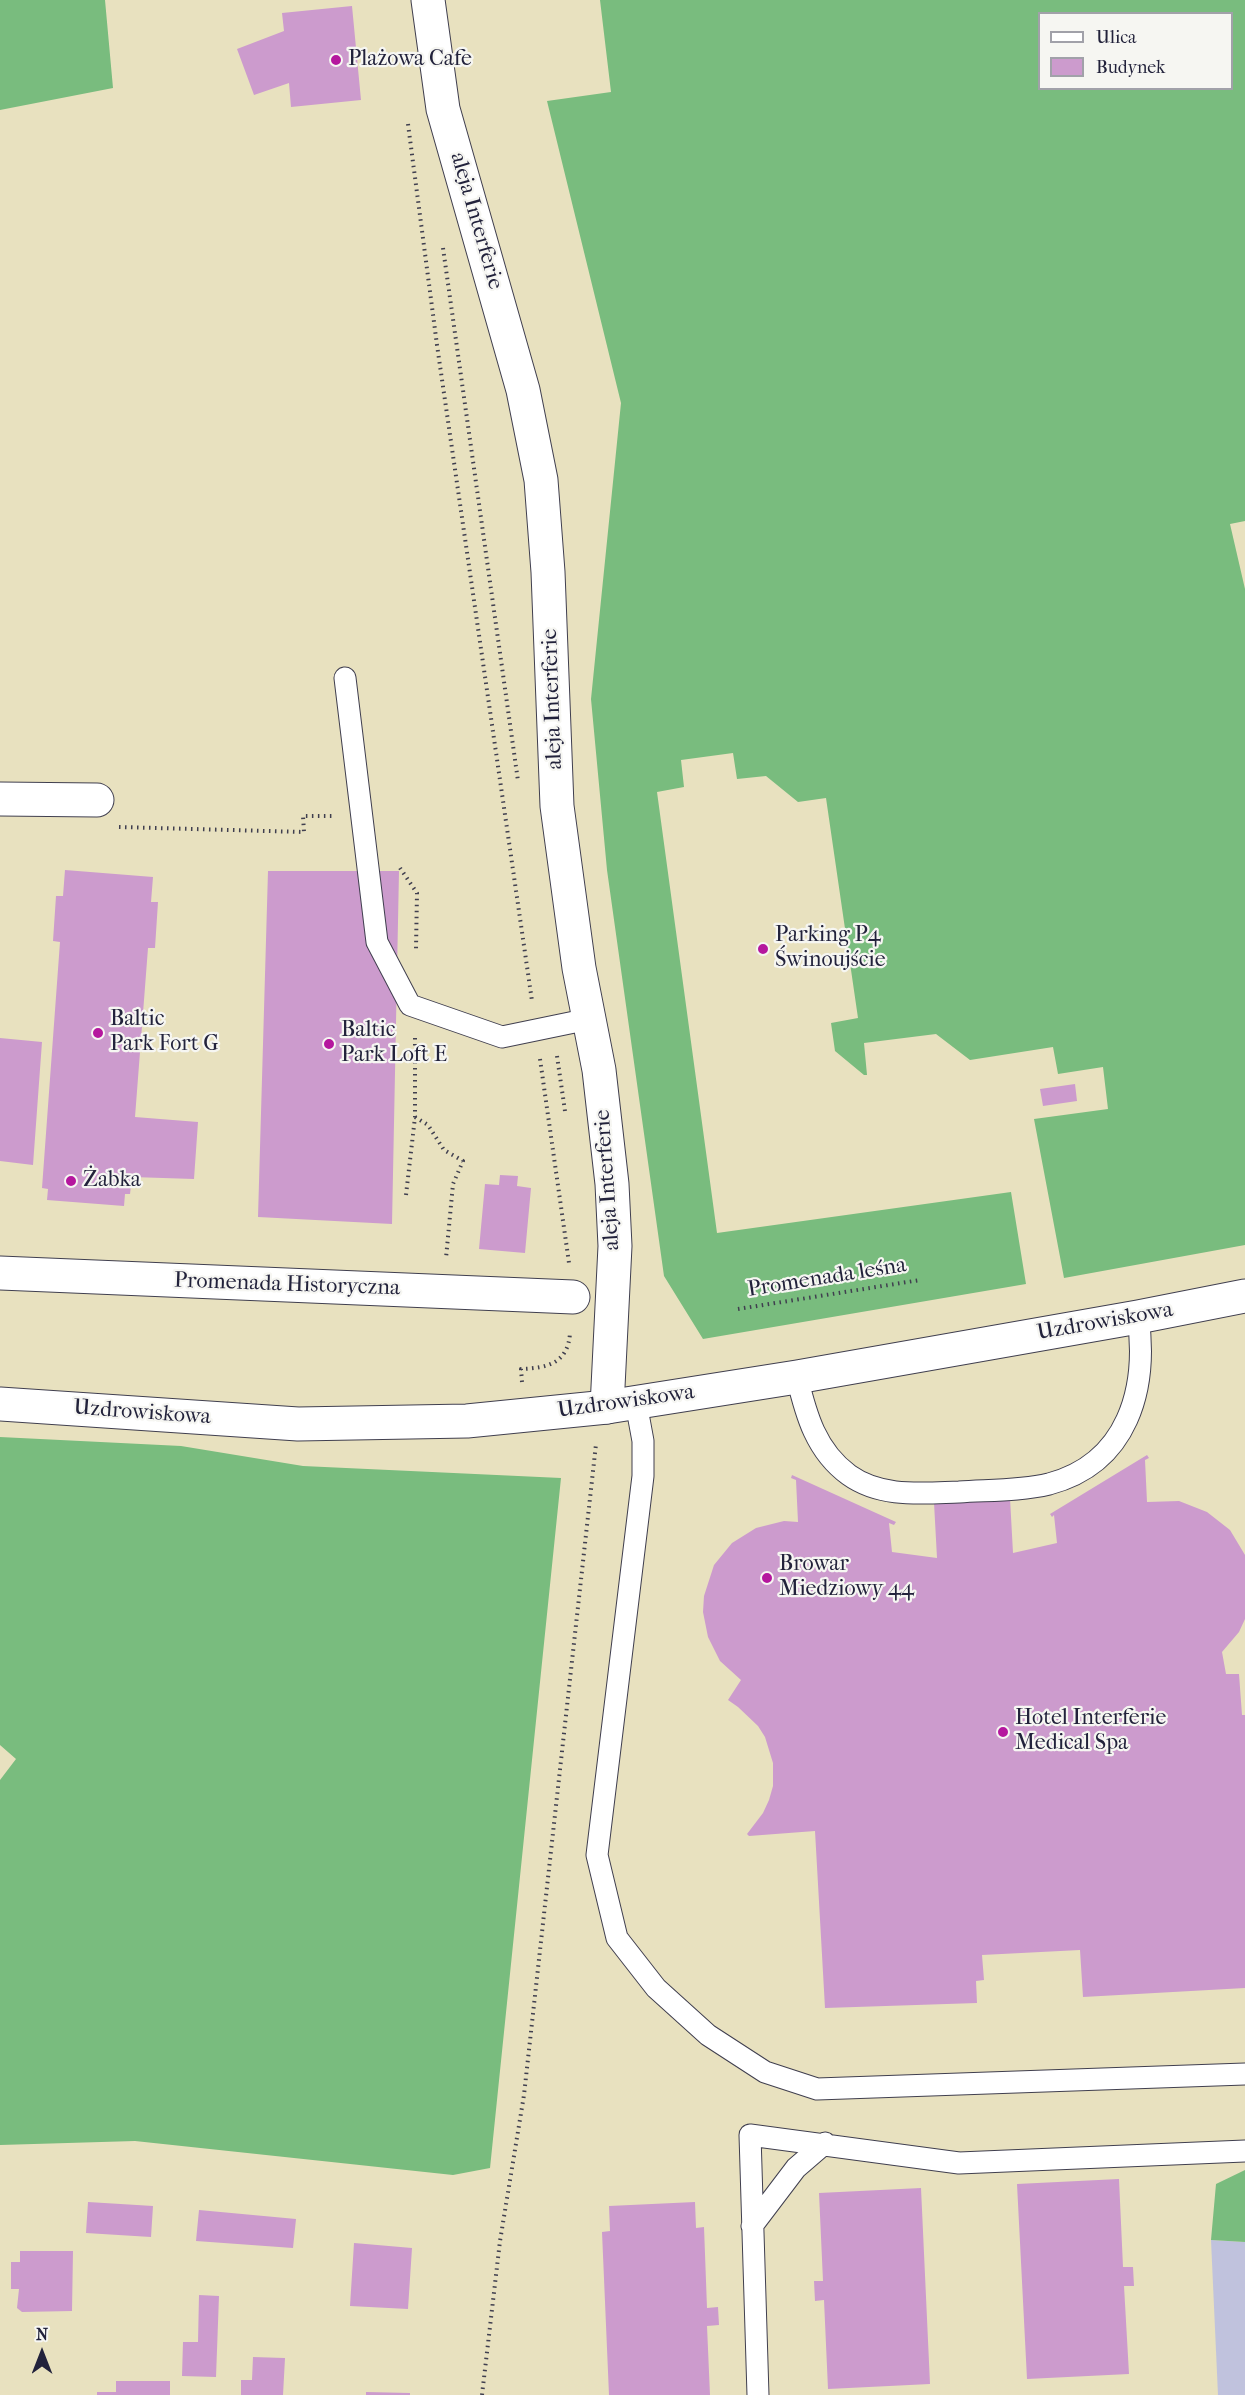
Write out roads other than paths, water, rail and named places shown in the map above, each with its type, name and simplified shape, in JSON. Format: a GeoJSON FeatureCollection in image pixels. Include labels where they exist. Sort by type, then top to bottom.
{"type":"FeatureCollection","features":[{"type":"Feature","properties":{"kind":"street","name":"aleja Interferie"},"geometry":{"type":"LineString","coordinates":[[428,0],[443,110],[521,380],[541,480],[548,572],[557,806],[579,969],[599,1070],[613,1204],[615,1246],[613,1414]]}},
{"type":"Feature","properties":{"kind":"street"},"geometry":{"type":"LineString","coordinates":[[0,799],[104,813]]}},
{"type":"Feature","properties":{"kind":"street","name":"Promenada Historyczna"},"geometry":{"type":"LineString","coordinates":[[0,1273],[573,1297]]}},
{"type":"Feature","properties":{"kind":"street","name":"Uzdrowiskowa"},"geometry":{"type":"LineString","coordinates":[[0,1404],[298,1424],[467,1421],[613,1414],[797,1377],[1245,1296]]}},
{"type":"Feature","properties":{"kind":"lane"},"geometry":{"type":"LineString","coordinates":[[345,678],[376,942],[410,1005],[502,1037],[589,1019]]}},
{"type":"Feature","properties":{"kind":"lane"},"geometry":{"type":"LineString","coordinates":[[797,1377],[803,1406],[814,1434],[831,1458],[849,1475],[872,1488],[899,1493],[923,1493],[1020,1488],[1049,1484],[1078,1473],[1108,1450],[1120,1432],[1133,1406],[1141,1375],[1142,1343],[1138,1317]]}},
{"type":"Feature","properties":{"kind":"lane"},"geometry":{"type":"LineString","coordinates":[[613,1414],[643,1441],[643,1476],[597,1855],[617,1938],[656,1988],[708,2035],[765,2072],[817,2089],[1245,2074]]}},
{"type":"Feature","properties":{"kind":"lane"},"geometry":{"type":"LineString","coordinates":[[758,2395],[750,2135],[825,2143],[959,2163],[1245,2151]]}},
{"type":"Feature","properties":{"kind":"lane"},"geometry":{"type":"LineString","coordinates":[[752,2226],[796,2168],[825,2143]]}},
{"type":"Feature","properties":{"kind":"place","name":"Plażowa Cafe"},"geometry":{"type":"Point","coordinates":[336,60]}},
{"type":"Feature","properties":{"kind":"place","name":"Parking P4 Świnoujście"},"geometry":{"type":"Point","coordinates":[763,949]}},
{"type":"Feature","properties":{"kind":"place","name":"Baltic Park Fort G"},"geometry":{"type":"Point","coordinates":[98,1033]}},
{"type":"Feature","properties":{"kind":"place","name":"Baltic Park Loft E"},"geometry":{"type":"Point","coordinates":[329,1044]}},
{"type":"Feature","properties":{"kind":"place","name":"Żabka"},"geometry":{"type":"Point","coordinates":[71,1181]}},
{"type":"Feature","properties":{"kind":"place","name":"Browar Miedziowy 44"},"geometry":{"type":"Point","coordinates":[767,1578]}},
{"type":"Feature","properties":{"kind":"place","name":"Hotel Interferie Medical Spa"},"geometry":{"type":"Point","coordinates":[1003,1732]}}]}
